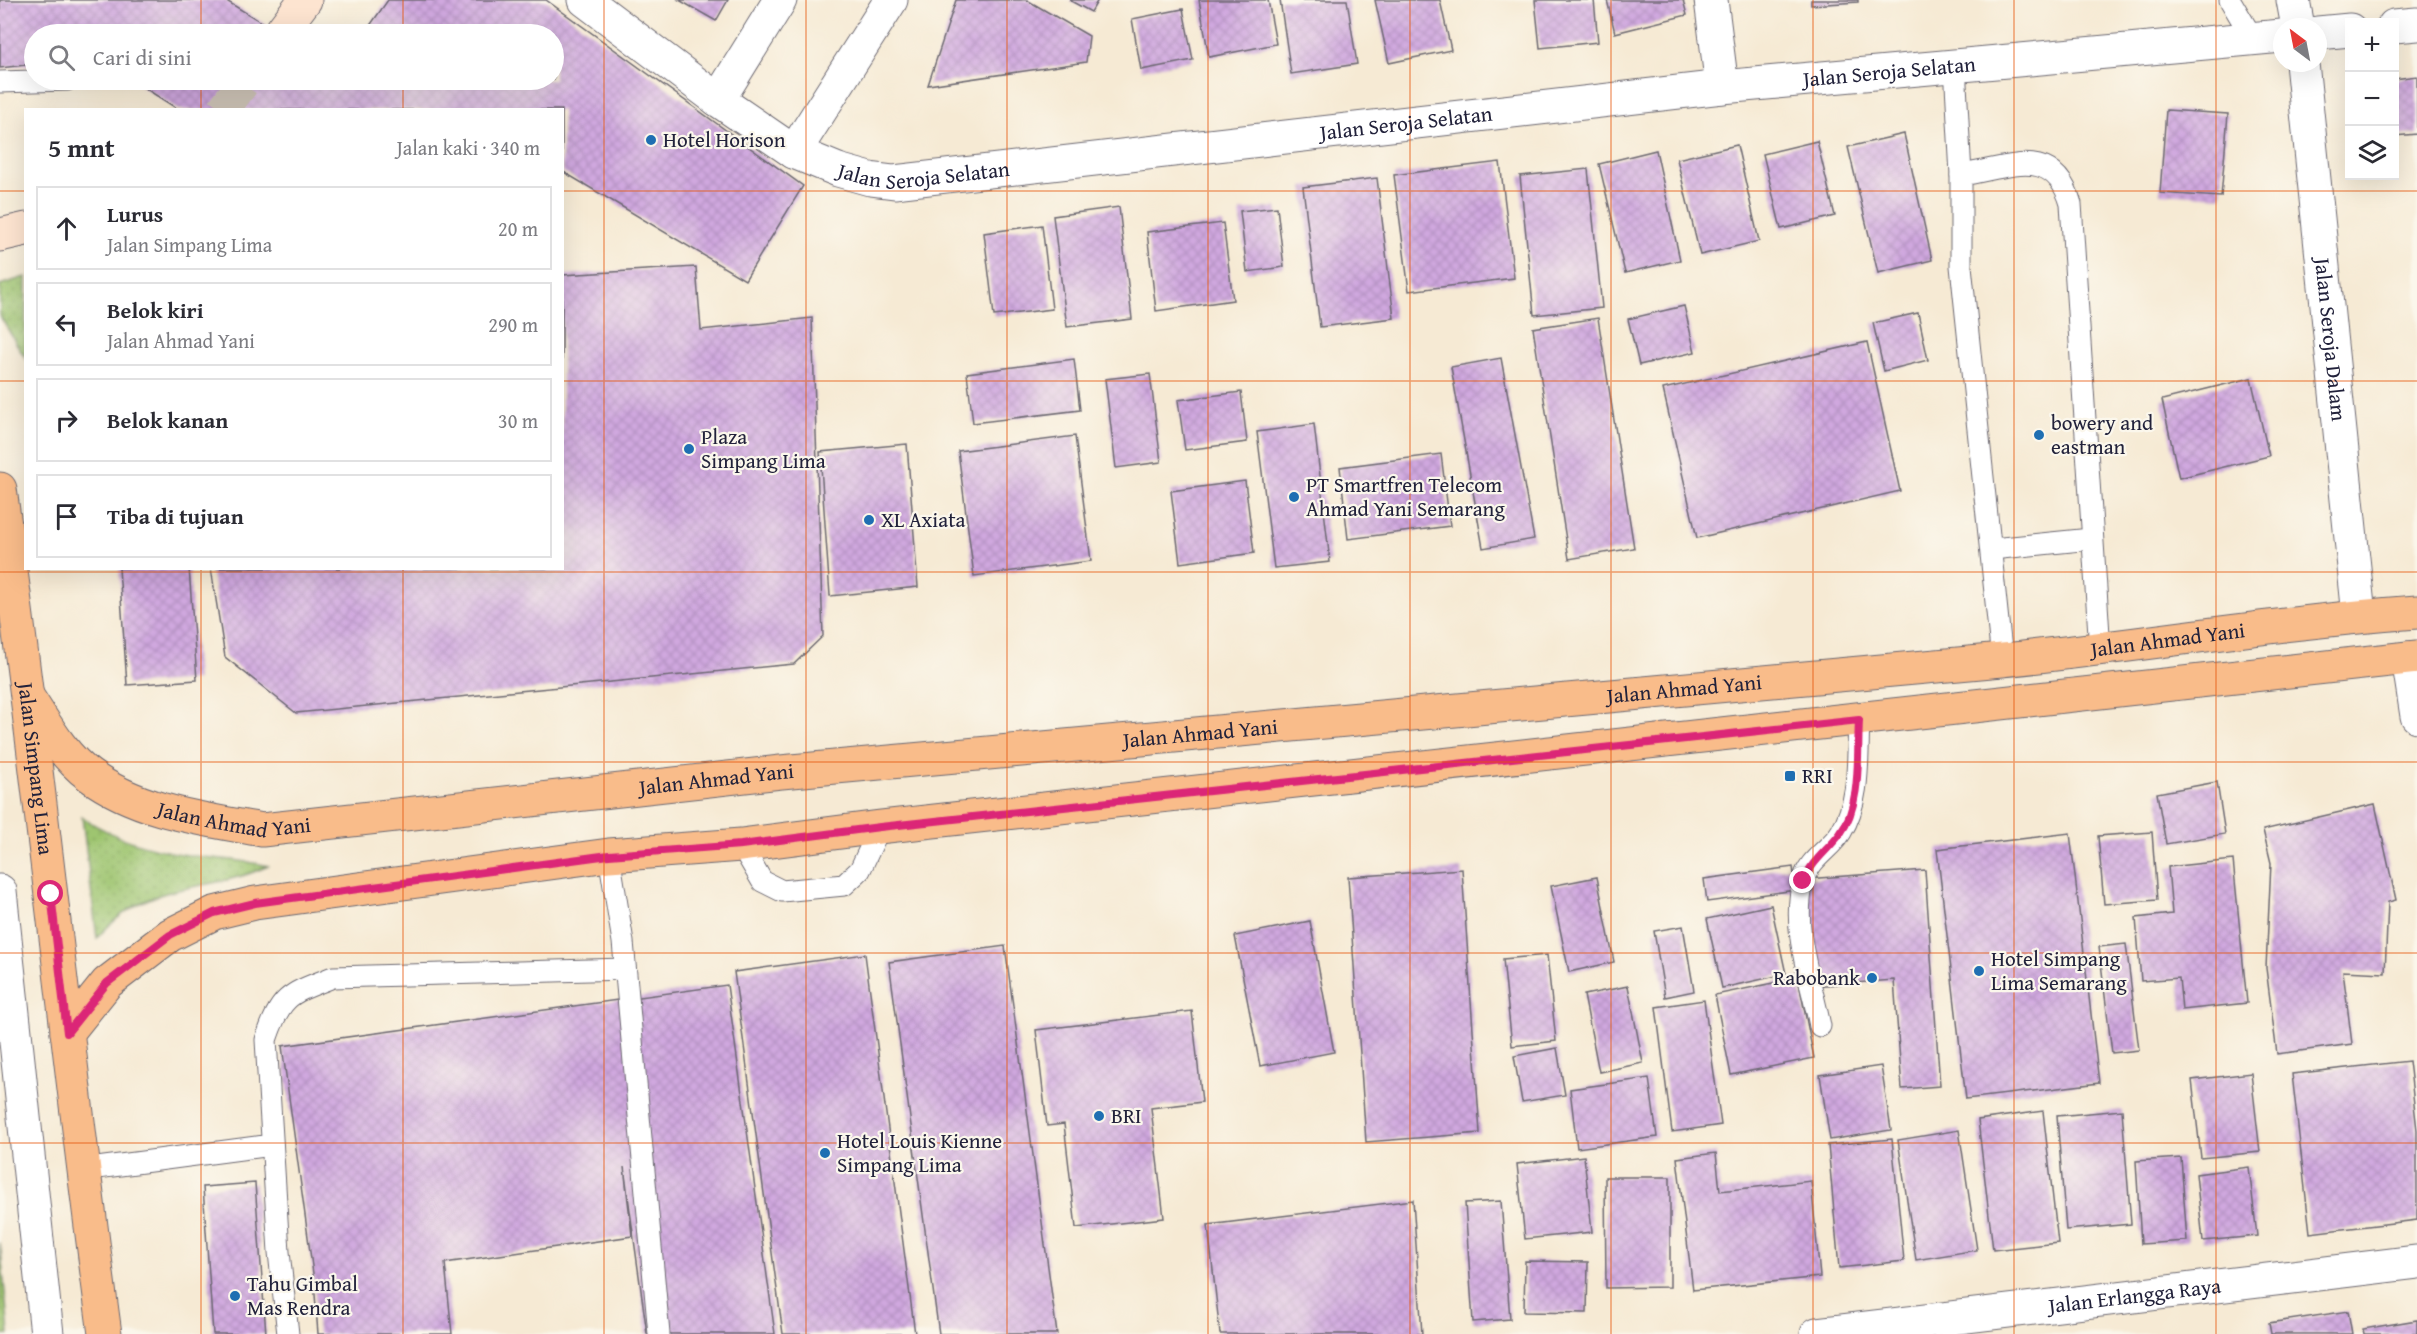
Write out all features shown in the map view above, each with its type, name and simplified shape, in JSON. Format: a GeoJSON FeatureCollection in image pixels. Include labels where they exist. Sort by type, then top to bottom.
{"type":"FeatureCollection","features":[{"type":"Feature","properties":{"kind":"main road"},"geometry":{"type":"LineString","coordinates":[[287,24],[305,0]]}},
{"type":"Feature","properties":{"kind":"main road"},"geometry":{"type":"LineString","coordinates":[[0,235],[24,229]]}},
{"type":"Feature","properties":{"kind":"main road","name":"Jalan Simpang Lima"},"geometry":{"type":"LineString","coordinates":[[0,489],[29,699],[82,1170],[105,1334]]}},
{"type":"Feature","properties":{"kind":"main road","name":"Jalan Ahmad Yani"},"geometry":{"type":"LineString","coordinates":[[29,699],[57,742],[88,774],[128,798],[177,814],[262,830],[781,772],[2002,660],[2100,650],[2359,616],[2417,612]]}},
{"type":"Feature","properties":{"kind":"main road","name":"Jalan Ahmad Yani"},"geometry":{"type":"LineString","coordinates":[[67,1033],[107,983],[170,935],[214,913],[255,903],[609,855],[741,845],[880,827],[2412,657]]}},
{"type":"Feature","properties":{"kind":"street","name":"Jalan Seroja Selatan"},"geometry":{"type":"LineString","coordinates":[[585,0],[718,100],[794,152],[838,170],[870,179],[894,182],[1722,87],[2268,37]]}},
{"type":"Feature","properties":{"kind":"street"},"geometry":{"type":"LineString","coordinates":[[718,100],[780,0]]}},
{"type":"Feature","properties":{"kind":"street"},"geometry":{"type":"LineString","coordinates":[[794,152],[891,0]]}},
{"type":"Feature","properties":{"kind":"street"},"geometry":{"type":"LineString","coordinates":[[1711,0],[1722,87]]}},
{"type":"Feature","properties":{"kind":"street"},"geometry":{"type":"LineString","coordinates":[[2293,0],[2296,18]]}},
{"type":"Feature","properties":{"kind":"street"},"geometry":{"type":"LineString","coordinates":[[2399,26],[2417,24]]}},
{"type":"Feature","properties":{"kind":"street"},"geometry":{"type":"LineString","coordinates":[[2327,32],[2345,30]]}},
{"type":"Feature","properties":{"kind":"street","name":"Jalan Seroja Dalam"},"geometry":{"type":"LineString","coordinates":[[2303,72],[2359,616]]}},
{"type":"Feature","properties":{"kind":"street"},"geometry":{"type":"LineString","coordinates":[[2412,657],[2417,716]]}},
{"type":"Feature","properties":{"kind":"street"},"geometry":{"type":"LineString","coordinates":[[0,891],[47,1334]]}},
{"type":"Feature","properties":{"kind":"street","name":"Jalan Erlangga Raya"},"geometry":{"type":"LineString","coordinates":[[1817,1334],[2417,1262]]}},
{"type":"Feature","properties":{"kind":"lane"},"geometry":{"type":"LineString","coordinates":[[2230,0],[2268,37]]}},
{"type":"Feature","properties":{"kind":"lane"},"geometry":{"type":"LineString","coordinates":[[1955,66],[1962,266],[2002,660]]}},
{"type":"Feature","properties":{"kind":"lane"},"geometry":{"type":"LineString","coordinates":[[0,82],[24,81]]}},
{"type":"Feature","properties":{"kind":"lane"},"geometry":{"type":"LineString","coordinates":[[1960,176],[2031,164],[2046,166],[2056,172],[2066,187],[2071,204],[2100,650]]}},
{"type":"Feature","properties":{"kind":"lane"},"geometry":{"type":"LineString","coordinates":[[1992,549],[2091,539]]}},
{"type":"Feature","properties":{"kind":"lane"},"geometry":{"type":"LineString","coordinates":[[1820,1026],[1798,922],[1803,881],[1810,865],[1841,832],[1854,799],[1859,720]]}},
{"type":"Feature","properties":{"kind":"lane"},"geometry":{"type":"LineString","coordinates":[[741,845],[762,881],[782,891],[844,885],[861,870],[880,827]]}},
{"type":"Feature","properties":{"kind":"lane"},"geometry":{"type":"LineString","coordinates":[[609,855],[625,969],[659,1334]]}},
{"type":"Feature","properties":{"kind":"lane"},"geometry":{"type":"LineString","coordinates":[[288,1334],[272,1145],[266,1040],[276,1009],[298,990],[333,977],[625,969]]}},
{"type":"Feature","properties":{"kind":"lane"},"geometry":{"type":"LineString","coordinates":[[82,1170],[272,1145]]}},
{"type":"Feature","properties":{"kind":"green space"},"geometry":{"type":"Polygon","coordinates":[[[24,278],[24,356],[0,316],[0,285],[24,278]]]}},
{"type":"Feature","properties":{"kind":"green space"},"geometry":{"type":"Polygon","coordinates":[[[82,817],[128,840],[162,850],[268,866],[244,875],[158,895],[138,904],[118,918],[97,938],[82,817]]]}},
{"type":"Feature","properties":{"kind":"green space"},"geometry":{"type":"Polygon","coordinates":[[[0,1242],[9,1334],[0,1334],[0,1242]]]}},
{"type":"Feature","properties":{"kind":"building"},"geometry":{"type":"Polygon","coordinates":[[[0,0],[225,0],[265,24],[24,24],[24,65],[0,68],[0,0]]]}},
{"type":"Feature","properties":{"kind":"building","name":"Hotel Horison"},"geometry":{"type":"Polygon","coordinates":[[[388,0],[546,0],[803,186],[745,280],[564,172],[564,108],[176,108],[148,90],[564,90],[564,24],[371,24],[388,0]]]}},
{"type":"Feature","properties":{"kind":"building"},"geometry":{"type":"Polygon","coordinates":[[[679,0],[728,0],[716,21],[679,0]]]}},
{"type":"Feature","properties":{"kind":"building"},"geometry":{"type":"Polygon","coordinates":[[[956,0],[1027,0],[1089,36],[1086,62],[928,85],[956,0]]]}},
{"type":"Feature","properties":{"kind":"building"},"geometry":{"type":"Polygon","coordinates":[[[1069,0],[1098,0],[1091,12],[1069,0]]]}},
{"type":"Feature","properties":{"kind":"building"},"geometry":{"type":"Polygon","coordinates":[[[1199,0],[1268,0],[1276,44],[1209,57],[1199,0]]]}},
{"type":"Feature","properties":{"kind":"building"},"geometry":{"type":"Polygon","coordinates":[[[1280,0],[1347,0],[1357,64],[1291,74],[1280,0]]]}},
{"type":"Feature","properties":{"kind":"building"},"geometry":{"type":"Polygon","coordinates":[[[1375,0],[1440,0],[1451,50],[1389,63],[1375,0]]]}},
{"type":"Feature","properties":{"kind":"building"},"geometry":{"type":"Polygon","coordinates":[[[1535,0],[1594,0],[1598,42],[1540,48],[1535,0]]]}},
{"type":"Feature","properties":{"kind":"building"},"geometry":{"type":"Polygon","coordinates":[[[1607,0],[1683,0],[1687,15],[1615,33],[1607,0]]]}},
{"type":"Feature","properties":{"kind":"building"},"geometry":{"type":"Polygon","coordinates":[[[1811,0],[1858,0],[1858,2],[1811,5],[1811,0]]]}},
{"type":"Feature","properties":{"kind":"building"},"geometry":{"type":"Polygon","coordinates":[[[1183,9],[1193,60],[1141,70],[1132,19],[1183,9]]]}},
{"type":"Feature","properties":{"kind":"building"},"geometry":{"type":"Polygon","coordinates":[[[2417,76],[2417,134],[2399,136],[2399,78],[2417,76]]]}},
{"type":"Feature","properties":{"kind":"building"},"geometry":{"type":"Polygon","coordinates":[[[2166,110],[2228,114],[2221,197],[2160,193],[2166,110]]]}},
{"type":"Feature","properties":{"kind":"building"},"geometry":{"type":"Polygon","coordinates":[[[1904,134],[1932,260],[1878,273],[1848,147],[1904,134]]]}},
{"type":"Feature","properties":{"kind":"building"},"geometry":{"type":"Polygon","coordinates":[[[1817,141],[1835,216],[1781,229],[1763,154],[1817,141]]]}},
{"type":"Feature","properties":{"kind":"building"},"geometry":{"type":"Polygon","coordinates":[[[1737,145],[1759,241],[1700,255],[1677,159],[1737,145]]]}},
{"type":"Feature","properties":{"kind":"building"},"geometry":{"type":"Polygon","coordinates":[[[1656,150],[1680,260],[1625,273],[1599,164],[1656,150]]]}},
{"type":"Feature","properties":{"kind":"building"},"geometry":{"type":"Polygon","coordinates":[[[1500,162],[1514,278],[1409,291],[1394,175],[1500,162]]]}},
{"type":"Feature","properties":{"kind":"building"},"geometry":{"type":"Polygon","coordinates":[[[1588,169],[1602,308],[1534,315],[1520,176],[1588,169]]]}},
{"type":"Feature","properties":{"kind":"building"},"geometry":{"type":"Polygon","coordinates":[[[1377,178],[1394,318],[1320,327],[1303,187],[1377,178]]]}},
{"type":"Feature","properties":{"kind":"building"},"geometry":{"type":"Polygon","coordinates":[[[1119,207],[1132,319],[1067,327],[1053,216],[1119,207]]]}},
{"type":"Feature","properties":{"kind":"building"},"geometry":{"type":"Polygon","coordinates":[[[1277,207],[1284,267],[1247,272],[1240,211],[1277,207]]]}},
{"type":"Feature","properties":{"kind":"building"},"geometry":{"type":"Polygon","coordinates":[[[1223,223],[1233,300],[1156,311],[1147,232],[1223,223]]]}},
{"type":"Feature","properties":{"kind":"building"},"geometry":{"type":"Polygon","coordinates":[[[1042,225],[1052,309],[994,316],[984,233],[1042,225]]]}},
{"type":"Feature","properties":{"kind":"building","name":"Plaza Simpang Lima"},"geometry":{"type":"Polygon","coordinates":[[[696,267],[701,330],[812,318],[823,636],[794,664],[296,713],[225,657],[211,570],[564,570],[564,275],[696,267]]]}},
{"type":"Feature","properties":{"kind":"building"},"geometry":{"type":"Polygon","coordinates":[[[1684,306],[1695,352],[1639,365],[1628,319],[1684,306]]]}},
{"type":"Feature","properties":{"kind":"building"},"geometry":{"type":"Polygon","coordinates":[[[1918,313],[1928,360],[1884,371],[1873,323],[1918,313]]]}},
{"type":"Feature","properties":{"kind":"building"},"geometry":{"type":"Polygon","coordinates":[[[1598,318],[1634,548],[1569,559],[1533,328],[1598,318]]]}},
{"type":"Feature","properties":{"kind":"building"},"geometry":{"type":"Polygon","coordinates":[[[1867,342],[1900,491],[1697,538],[1663,389],[1867,342]]]}},
{"type":"Feature","properties":{"kind":"building"},"geometry":{"type":"Polygon","coordinates":[[[1501,358],[1534,539],[1483,548],[1451,367],[1501,358]]]}},
{"type":"Feature","properties":{"kind":"building"},"geometry":{"type":"Polygon","coordinates":[[[1074,359],[1080,410],[973,423],[967,373],[1074,359]]]}},
{"type":"Feature","properties":{"kind":"building"},"geometry":{"type":"Polygon","coordinates":[[[1150,374],[1161,462],[1116,468],[1105,379],[1150,374]]]}},
{"type":"Feature","properties":{"kind":"building"},"geometry":{"type":"Polygon","coordinates":[[[2251,378],[2269,456],[2179,478],[2162,400],[2251,378]]]}},
{"type":"Feature","properties":{"kind":"building"},"geometry":{"type":"Polygon","coordinates":[[[1241,392],[1247,442],[1185,450],[1178,400],[1241,392]]]}},
{"type":"Feature","properties":{"kind":"building","name":"PT Smartfren Telecom Ahmad Yani Semarang"},"geometry":{"type":"Polygon","coordinates":[[[1314,424],[1330,562],[1274,568],[1257,432],[1314,424]]]}},
{"type":"Feature","properties":{"kind":"building"},"geometry":{"type":"Polygon","coordinates":[[[1075,436],[1091,561],[974,576],[958,451],[1075,436]]]}},
{"type":"Feature","properties":{"kind":"building","name":"XL Axiata"},"geometry":{"type":"Polygon","coordinates":[[[907,444],[918,587],[830,596],[820,452],[907,444]]]}},
{"type":"Feature","properties":{"kind":"building"},"geometry":{"type":"Polygon","coordinates":[[[1441,454],[1450,526],[1348,539],[1340,467],[1441,454]]]}},
{"type":"Feature","properties":{"kind":"building"},"geometry":{"type":"Polygon","coordinates":[[[1245,481],[1254,553],[1180,563],[1171,491],[1245,481]]]}},
{"type":"Feature","properties":{"kind":"building"},"geometry":{"type":"Polygon","coordinates":[[[119,570],[189,570],[197,680],[127,685],[119,570]]]}},
{"type":"Feature","properties":{"kind":"building"},"geometry":{"type":"Polygon","coordinates":[[[2217,782],[2225,834],[2166,844],[2157,793],[2217,782]]]}},
{"type":"Feature","properties":{"kind":"building"},"geometry":{"type":"Polygon","coordinates":[[[2375,804],[2396,900],[2388,902],[2385,973],[2343,971],[2352,1044],[2277,1054],[2266,968],[2271,863],[2263,830],[2375,804]]]}},
{"type":"Feature","properties":{"kind":"building"},"geometry":{"type":"Polygon","coordinates":[[[2152,832],[2157,900],[2104,904],[2098,836],[2152,832]]]}},
{"type":"Feature","properties":{"kind":"building"},"geometry":{"type":"Polygon","coordinates":[[[2070,833],[2099,1083],[1966,1099],[1937,849],[2070,833]]]}},
{"type":"Feature","properties":{"kind":"building"},"geometry":{"type":"Polygon","coordinates":[[[2233,860],[2247,1003],[2182,1010],[2179,978],[2141,981],[2136,918],[2172,914],[2168,867],[2233,860]]]}},
{"type":"Feature","properties":{"kind":"building"},"geometry":{"type":"Polygon","coordinates":[[[1793,867],[1796,890],[1707,902],[1704,879],[1793,867]]]}},
{"type":"Feature","properties":{"kind":"building"},"geometry":{"type":"Polygon","coordinates":[[[1462,869],[1480,1133],[1366,1142],[1348,877],[1462,869]]]}},
{"type":"Feature","properties":{"kind":"building","name":"Rabobank"},"geometry":{"type":"Polygon","coordinates":[[[1925,870],[1940,1086],[1902,1089],[1894,980],[1813,986],[1806,879],[1925,870]]]}},
{"type":"Feature","properties":{"kind":"building"},"geometry":{"type":"Polygon","coordinates":[[[1597,877],[1614,962],[1569,972],[1551,886],[1597,877]]]}},
{"type":"Feature","properties":{"kind":"building"},"geometry":{"type":"Polygon","coordinates":[[[1771,905],[1786,974],[1722,988],[1707,919],[1771,905]]]}},
{"type":"Feature","properties":{"kind":"building"},"geometry":{"type":"Polygon","coordinates":[[[1310,921],[1334,1052],[1260,1066],[1235,936],[1310,921]]]}},
{"type":"Feature","properties":{"kind":"building"},"geometry":{"type":"Polygon","coordinates":[[[1683,926],[1694,991],[1665,997],[1654,931],[1683,926]]]}},
{"type":"Feature","properties":{"kind":"building"},"geometry":{"type":"Polygon","coordinates":[[[2126,944],[2139,1050],[2112,1053],[2099,947],[2126,944]]]}},
{"type":"Feature","properties":{"kind":"building"},"geometry":{"type":"Polygon","coordinates":[[[1005,946],[1057,1334],[939,1334],[889,962],[1005,946]]]}},
{"type":"Feature","properties":{"kind":"building","name":"Hotel Louis Kienne Simpang Lima"},"geometry":{"type":"Polygon","coordinates":[[[865,954],[915,1334],[783,1334],[734,972],[865,954]]]}},
{"type":"Feature","properties":{"kind":"building"},"geometry":{"type":"Polygon","coordinates":[[[1547,955],[1556,1041],[1512,1046],[1503,959],[1547,955]]]}},
{"type":"Feature","properties":{"kind":"building"},"geometry":{"type":"Polygon","coordinates":[[[1798,978],[1814,1058],[1731,1075],[1715,995],[1798,978]]]}},
{"type":"Feature","properties":{"kind":"building"},"geometry":{"type":"Polygon","coordinates":[[[727,985],[775,1334],[647,1334],[624,1167],[632,1236],[445,1263],[452,1334],[318,1334],[314,1281],[282,1046],[727,985]]]}},
{"type":"Feature","properties":{"kind":"building"},"geometry":{"type":"Polygon","coordinates":[[[1628,986],[1643,1063],[1599,1072],[1584,995],[1628,986]]]}},
{"type":"Feature","properties":{"kind":"building"},"geometry":{"type":"Polygon","coordinates":[[[1704,1000],[1721,1125],[1672,1132],[1656,1007],[1704,1000]]]}},
{"type":"Feature","properties":{"kind":"building","name":"BRI"},"geometry":{"type":"Polygon","coordinates":[[[1192,1011],[1202,1102],[1151,1108],[1164,1218],[1076,1228],[1064,1124],[1047,1126],[1036,1030],[1192,1011]]]}},
{"type":"Feature","properties":{"kind":"building"},"geometry":{"type":"Polygon","coordinates":[[[1557,1048],[1565,1095],[1522,1102],[1514,1056],[1557,1048]]]}},
{"type":"Feature","properties":{"kind":"building"},"geometry":{"type":"Polygon","coordinates":[[[2409,1061],[2417,1130],[2417,1220],[2310,1233],[2292,1074],[2409,1061]]]}},
{"type":"Feature","properties":{"kind":"building"},"geometry":{"type":"Polygon","coordinates":[[[1881,1066],[1891,1130],[1830,1140],[1820,1075],[1881,1066]]]}},
{"type":"Feature","properties":{"kind":"building"},"geometry":{"type":"Polygon","coordinates":[[[2251,1073],[2260,1152],[2201,1158],[2192,1080],[2251,1073]]]}},
{"type":"Feature","properties":{"kind":"building"},"geometry":{"type":"Polygon","coordinates":[[[1649,1078],[1657,1137],[1577,1148],[1570,1089],[1649,1078]]]}},
{"type":"Feature","properties":{"kind":"building"},"geometry":{"type":"Polygon","coordinates":[[[2122,1110],[2131,1224],[2066,1230],[2057,1116],[2122,1110]]]}},
{"type":"Feature","properties":{"kind":"building"},"geometry":{"type":"Polygon","coordinates":[[[2043,1111],[2058,1243],[1993,1250],[1978,1120],[2043,1111]]]}},
{"type":"Feature","properties":{"kind":"building"},"geometry":{"type":"Polygon","coordinates":[[[1959,1130],[1977,1250],[1916,1260],[1898,1140],[1959,1130]]]}},
{"type":"Feature","properties":{"kind":"building"},"geometry":{"type":"Polygon","coordinates":[[[1892,1139],[1904,1261],[1839,1268],[1828,1145],[1892,1139]]]}},
{"type":"Feature","properties":{"kind":"building"},"geometry":{"type":"Polygon","coordinates":[[[1716,1153],[1720,1191],[1811,1181],[1820,1277],[1693,1290],[1677,1158],[1716,1153]]]}},
{"type":"Feature","properties":{"kind":"building"},"geometry":{"type":"Polygon","coordinates":[[[1584,1156],[1592,1232],[1525,1239],[1517,1164],[1584,1156]]]}},
{"type":"Feature","properties":{"kind":"building"},"geometry":{"type":"Polygon","coordinates":[[[2181,1158],[2187,1241],[2141,1244],[2136,1161],[2181,1158]]]}},
{"type":"Feature","properties":{"kind":"building"},"geometry":{"type":"Polygon","coordinates":[[[2249,1167],[2257,1236],[2203,1241],[2196,1174],[2249,1167]]]}},
{"type":"Feature","properties":{"kind":"building"},"geometry":{"type":"Polygon","coordinates":[[[1605,1177],[1670,1177],[1670,1287],[1606,1288],[1605,1177]]]}},
{"type":"Feature","properties":{"kind":"building"},"geometry":{"type":"Polygon","coordinates":[[[255,1183],[266,1334],[213,1334],[203,1187],[255,1183]]]}},
{"type":"Feature","properties":{"kind":"building"},"geometry":{"type":"Polygon","coordinates":[[[1413,1200],[1422,1334],[1220,1334],[1208,1225],[1413,1200]]]}},
{"type":"Feature","properties":{"kind":"building"},"geometry":{"type":"Polygon","coordinates":[[[1501,1201],[1510,1319],[1473,1322],[1465,1203],[1501,1201]]]}},
{"type":"Feature","properties":{"kind":"building"},"geometry":{"type":"Polygon","coordinates":[[[1525,1261],[1588,1262],[1587,1313],[1524,1312],[1525,1261]]]}},
{"type":"Feature","properties":{"kind":"building"},"geometry":{"type":"Polygon","coordinates":[[[2348,1311],[2352,1334],[2271,1334],[2269,1323],[2348,1311]]]}},
{"type":"Feature","properties":{"kind":"building"},"geometry":{"type":"Polygon","coordinates":[[[2417,1320],[2417,1334],[2364,1334],[2363,1329],[2417,1320]]]}},
{"type":"Feature","properties":{"kind":"tunnel"},"geometry":{"type":"LineString","coordinates":[[224,108],[238,90]]}},
{"type":"Feature","properties":{"kind":"place","name":"Hotel Horison"},"geometry":{"type":"Point","coordinates":[651,140]}},
{"type":"Feature","properties":{"kind":"place","name":"bowery and eastman"},"geometry":{"type":"Point","coordinates":[2039,435]}},
{"type":"Feature","properties":{"kind":"place","name":"Plaza Simpang Lima"},"geometry":{"type":"Point","coordinates":[689,449]}},
{"type":"Feature","properties":{"kind":"place","name":"PT Smartfren Telecom Ahmad Yani Semarang"},"geometry":{"type":"Point","coordinates":[1294,497]}},
{"type":"Feature","properties":{"kind":"place","name":"XL Axiata"},"geometry":{"type":"Point","coordinates":[869,520]}},
{"type":"Feature","properties":{"kind":"place","name":"RRI"},"geometry":{"type":"Point","coordinates":[1790,776]}},
{"type":"Feature","properties":{"kind":"place","name":"Hotel Simpang Lima Semarang"},"geometry":{"type":"Point","coordinates":[1979,971]}},
{"type":"Feature","properties":{"kind":"place","name":"Rabobank"},"geometry":{"type":"Point","coordinates":[1872,978]}},
{"type":"Feature","properties":{"kind":"place","name":"BRI"},"geometry":{"type":"Point","coordinates":[1099,1116]}},
{"type":"Feature","properties":{"kind":"place","name":"Hotel Louis Kienne Simpang Lima"},"geometry":{"type":"Point","coordinates":[825,1153]}},
{"type":"Feature","properties":{"kind":"place","name":"Tahu Gimbal Mas Rendra"},"geometry":{"type":"Point","coordinates":[235,1296]}},
{"type":"Feature","properties":{"kind":"route"},"geometry":{"type":"LineString","coordinates":[[51,894],[67,1033],[107,983],[170,935],[214,913],[255,903],[609,855],[741,845],[826,833],[1859,720],[1854,799],[1841,832],[1810,865],[1803,881]]}}]}
